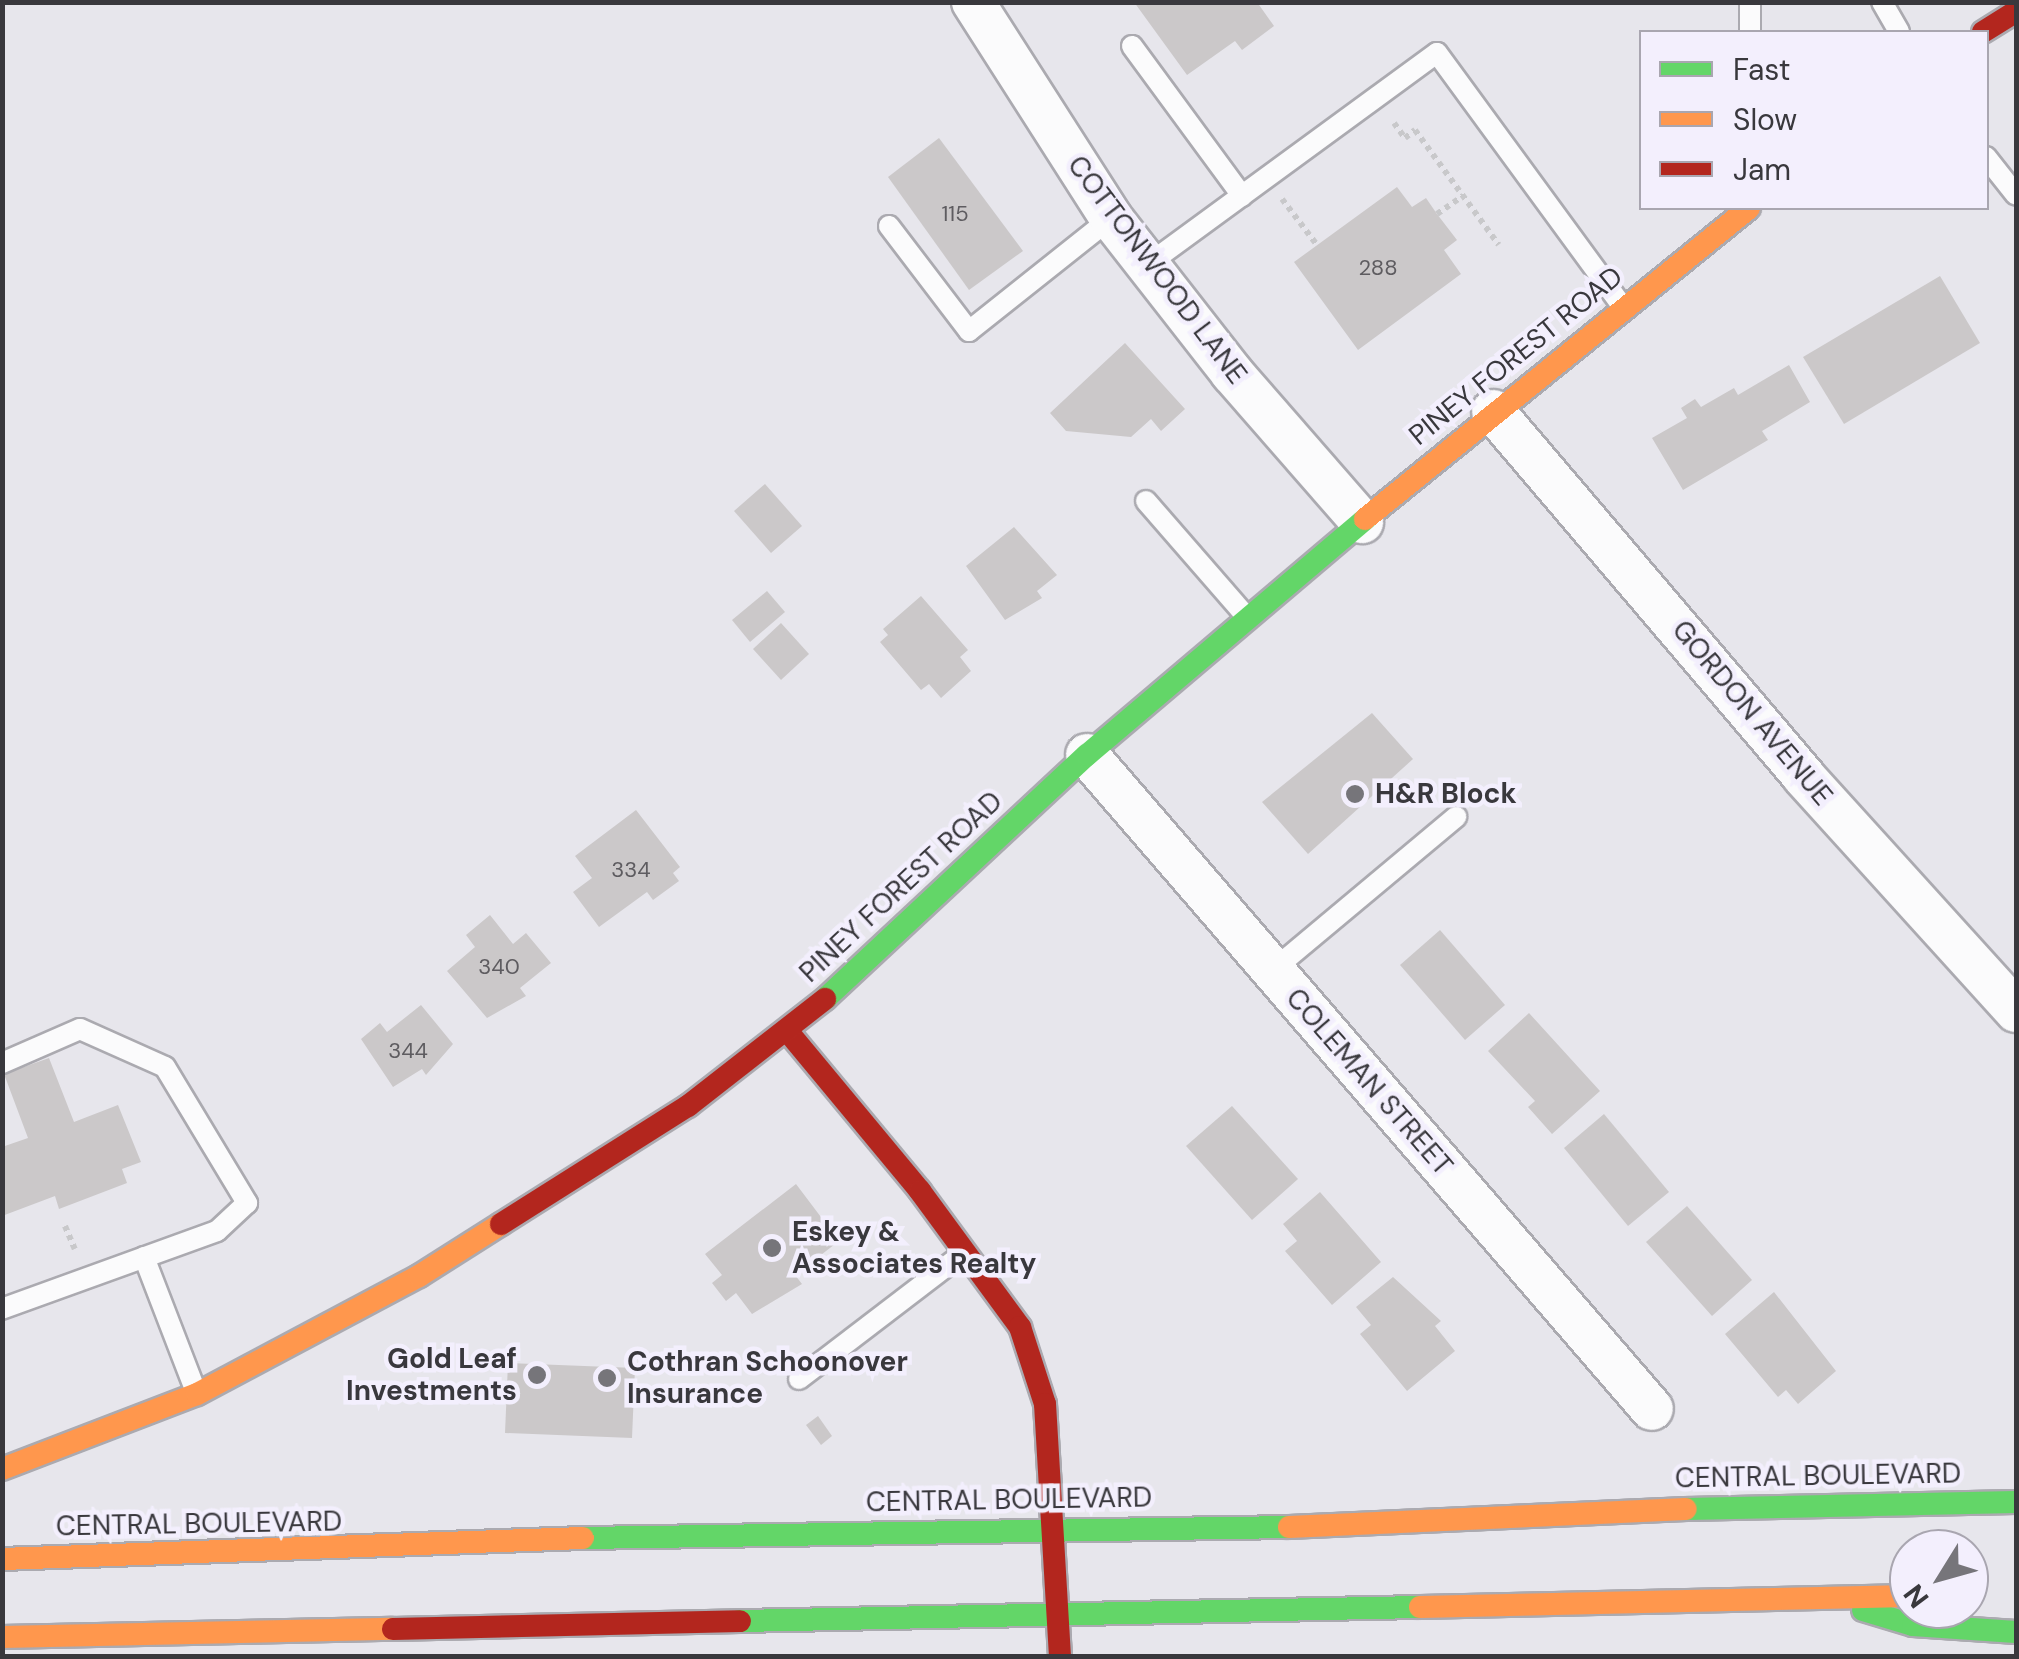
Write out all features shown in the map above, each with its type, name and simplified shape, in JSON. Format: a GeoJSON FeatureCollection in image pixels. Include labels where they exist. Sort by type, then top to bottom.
{"type":"FeatureCollection","features":[{"type":"Feature","properties":{"kind":"main road"},"geometry":{"type":"LineString","coordinates":[[1995,32],[2016,11]]}},
{"type":"Feature","properties":{"kind":"main road","name":"PINEY FOREST ROAD"},"geometry":{"type":"LineString","coordinates":[[2,1469],[197,1394],[419,1276],[688,1106],[789,1033],[1087,755],[1248,618],[1493,411],[1746,210]]}},
{"type":"Feature","properties":{"kind":"main road"},"geometry":{"type":"LineString","coordinates":[[789,1033],[967,1251],[1020,1327],[1039,1374],[1055,1528],[1060,1656]]}},
{"type":"Feature","properties":{"kind":"main road","name":"CENTRAL BOULEVARD"},"geometry":{"type":"LineString","coordinates":[[2,1558],[1055,1528],[1306,1527],[1530,1512],[2016,1502]]}},
{"type":"Feature","properties":{"kind":"main road"},"geometry":{"type":"LineString","coordinates":[[2,1637],[1889,1596]]}},
{"type":"Feature","properties":{"kind":"main road"},"geometry":{"type":"LineString","coordinates":[[1822,1598],[1913,1626],[2016,1632]]}},
{"type":"Feature","properties":{"kind":"main road"},"geometry":{"type":"LineString","coordinates":[[836,1618],[907,1642]]}},
{"type":"Feature","properties":{"kind":"street","name":"COTTONWOOD LANE"},"geometry":{"type":"LineString","coordinates":[[973,2],[1111,218],[1362,522]]}},
{"type":"Feature","properties":{"kind":"street","name":"GORDON AVENUE"},"geometry":{"type":"LineString","coordinates":[[1493,411],[1804,776],[2016,1011]]}},
{"type":"Feature","properties":{"kind":"street","name":"COLEMAN STREET"},"geometry":{"type":"LineString","coordinates":[[1087,755],[1652,1409]]}},
{"type":"Feature","properties":{"kind":"lane"},"geometry":{"type":"LineString","coordinates":[[1750,2],[1750,30]]}},
{"type":"Feature","properties":{"kind":"lane"},"geometry":{"type":"LineString","coordinates":[[1882,2],[1897,30]]}},
{"type":"Feature","properties":{"kind":"lane"},"geometry":{"type":"LineString","coordinates":[[1982,2],[1995,32]]}},
{"type":"Feature","properties":{"kind":"lane"},"geometry":{"type":"LineString","coordinates":[[1132,46],[1242,196]]}},
{"type":"Feature","properties":{"kind":"lane"},"geometry":{"type":"LineString","coordinates":[[1147,265],[1437,53],[1623,308]]}},
{"type":"Feature","properties":{"kind":"lane"},"geometry":{"type":"LineString","coordinates":[[1989,161],[2016,196]]}},
{"type":"Feature","properties":{"kind":"lane"},"geometry":{"type":"LineString","coordinates":[[890,226],[969,331],[1111,218]]}},
{"type":"Feature","properties":{"kind":"lane"},"geometry":{"type":"LineString","coordinates":[[1146,502],[1248,618]]}},
{"type":"Feature","properties":{"kind":"lane"},"geometry":{"type":"LineString","coordinates":[[1273,970],[1456,817]]}},
{"type":"Feature","properties":{"kind":"lane"},"geometry":{"type":"LineString","coordinates":[[2,1063],[80,1029],[165,1067],[247,1203],[216,1230],[2,1309]]}},
{"type":"Feature","properties":{"kind":"lane"},"geometry":{"type":"LineString","coordinates":[[799,1379],[967,1251]]}},
{"type":"Feature","properties":{"kind":"lane"},"geometry":{"type":"LineString","coordinates":[[144,1258],[197,1394]]}},
{"type":"Feature","properties":{"kind":"lane"},"geometry":{"type":"LineString","coordinates":[[374,1629],[375,1656]]}},
{"type":"Feature","properties":{"kind":"path"},"geometry":{"type":"LineString","coordinates":[[1375,98],[1406,138],[1415,130],[1499,245]]}},
{"type":"Feature","properties":{"kind":"path"},"geometry":{"type":"LineString","coordinates":[[1266,178],[1317,245]]}},
{"type":"Feature","properties":{"kind":"path"},"geometry":{"type":"LineString","coordinates":[[1437,214],[1463,196]]}},
{"type":"Feature","properties":{"kind":"building"},"geometry":{"type":"Polygon","coordinates":[[[1134,2],[1257,2],[1274,26],[1242,50],[1235,41],[1187,75],[1134,2]]]}},
{"type":"Feature","properties":{"kind":"building"},"geometry":{"type":"Polygon","coordinates":[[[939,138],[1023,251],[969,290],[888,177],[939,138]]]}},
{"type":"Feature","properties":{"kind":"building"},"geometry":{"type":"Polygon","coordinates":[[[1397,187],[1412,207],[1426,198],[1457,240],[1444,250],[1461,274],[1358,350],[1294,262],[1397,187]]]}},
{"type":"Feature","properties":{"kind":"building"},"geometry":{"type":"Polygon","coordinates":[[[1940,276],[1980,343],[1844,424],[1803,357],[1940,276]]]}},
{"type":"Feature","properties":{"kind":"building"},"geometry":{"type":"Polygon","coordinates":[[[1125,343],[1185,409],[1161,431],[1151,419],[1131,437],[1066,431],[1050,413],[1125,343]]]}},
{"type":"Feature","properties":{"kind":"building"},"geometry":{"type":"Polygon","coordinates":[[[1789,365],[1810,402],[1762,431],[1768,440],[1683,490],[1652,438],[1687,418],[1681,408],[1695,399],[1701,407],[1734,388],[1738,395],[1789,365]]]}},
{"type":"Feature","properties":{"kind":"building"},"geometry":{"type":"Polygon","coordinates":[[[765,484],[802,526],[771,553],[734,511],[765,484]]]}},
{"type":"Feature","properties":{"kind":"building"},"geometry":{"type":"Polygon","coordinates":[[[1014,527],[1057,575],[1037,591],[1042,598],[1005,620],[966,566],[1014,527]]]}},
{"type":"Feature","properties":{"kind":"building"},"geometry":{"type":"Polygon","coordinates":[[[767,591],[785,612],[750,642],[732,620],[767,591]]]}},
{"type":"Feature","properties":{"kind":"building"},"geometry":{"type":"Polygon","coordinates":[[[921,596],[968,650],[960,657],[971,671],[941,698],[929,684],[921,690],[880,642],[888,635],[883,629],[921,596]]]}},
{"type":"Feature","properties":{"kind":"building"},"geometry":{"type":"Polygon","coordinates":[[[781,623],[809,654],[781,680],[753,649],[781,623]]]}},
{"type":"Feature","properties":{"kind":"building"},"geometry":{"type":"Polygon","coordinates":[[[1372,713],[1413,759],[1308,854],[1262,802],[1372,713]]]}},
{"type":"Feature","properties":{"kind":"building"},"geometry":{"type":"Polygon","coordinates":[[[636,810],[680,867],[673,873],[679,881],[653,900],[647,892],[599,927],[573,892],[592,878],[575,856],[636,810]]]}},
{"type":"Feature","properties":{"kind":"building"},"geometry":{"type":"Polygon","coordinates":[[[490,915],[513,944],[526,933],[551,963],[520,988],[526,996],[487,1018],[447,971],[475,947],[466,935],[490,915]]]}},
{"type":"Feature","properties":{"kind":"building"},"geometry":{"type":"Polygon","coordinates":[[[1440,930],[1505,1005],[1465,1040],[1400,965],[1440,930]]]}},
{"type":"Feature","properties":{"kind":"building"},"geometry":{"type":"Polygon","coordinates":[[[421,1005],[453,1044],[426,1075],[422,1069],[393,1087],[361,1039],[380,1023],[387,1032],[421,1005]]]}},
{"type":"Feature","properties":{"kind":"building"},"geometry":{"type":"Polygon","coordinates":[[[1529,1013],[1600,1091],[1552,1134],[1528,1107],[1535,1101],[1488,1051],[1529,1013]]]}},
{"type":"Feature","properties":{"kind":"building"},"geometry":{"type":"Polygon","coordinates":[[[49,1058],[74,1122],[118,1105],[141,1162],[122,1169],[127,1183],[59,1209],[55,1196],[2,1216],[2,1147],[28,1138],[4,1074],[49,1058]]]}},
{"type":"Feature","properties":{"kind":"building"},"geometry":{"type":"Polygon","coordinates":[[[1232,1106],[1298,1179],[1252,1220],[1186,1146],[1232,1106]]]}},
{"type":"Feature","properties":{"kind":"building"},"geometry":{"type":"Polygon","coordinates":[[[1604,1114],[1669,1192],[1628,1226],[1564,1148],[1604,1114]]]}},
{"type":"Feature","properties":{"kind":"building","name":"Eskey & Associates Realty"},"geometry":{"type":"Polygon","coordinates":[[[796,1184],[839,1241],[795,1275],[802,1284],[752,1314],[736,1293],[726,1301],[712,1283],[722,1275],[705,1254],[796,1184]]]}},
{"type":"Feature","properties":{"kind":"building"},"geometry":{"type":"Polygon","coordinates":[[[1320,1192],[1381,1262],[1332,1305],[1285,1251],[1297,1241],[1283,1224],[1320,1192]]]}},
{"type":"Feature","properties":{"kind":"building"},"geometry":{"type":"Polygon","coordinates":[[[1687,1206],[1752,1280],[1712,1316],[1646,1242],[1687,1206]]]}},
{"type":"Feature","properties":{"kind":"building"},"geometry":{"type":"Polygon","coordinates":[[[1393,1277],[1441,1321],[1435,1326],[1455,1351],[1407,1391],[1360,1334],[1371,1325],[1356,1307],[1393,1277]]]}},
{"type":"Feature","properties":{"kind":"building"},"geometry":{"type":"Polygon","coordinates":[[[1774,1292],[1836,1371],[1798,1404],[1786,1390],[1778,1397],[1725,1334],[1774,1292]]]}},
{"type":"Feature","properties":{"kind":"building"},"geometry":{"type":"Polygon","coordinates":[[[508,1363],[635,1368],[632,1438],[505,1433],[508,1363]]]}},
{"type":"Feature","properties":{"kind":"building"},"geometry":{"type":"Polygon","coordinates":[[[818,1416],[832,1436],[821,1445],[806,1425],[818,1416]]]}},
{"type":"Feature","properties":{"kind":"traffic: fast"},"geometry":{"type":"LineString","coordinates":[[825,999],[1087,755],[1365,519]]}},
{"type":"Feature","properties":{"kind":"traffic: fast"},"geometry":{"type":"LineString","coordinates":[[1686,1509],[2016,1502]]}},
{"type":"Feature","properties":{"kind":"traffic: fast"},"geometry":{"type":"LineString","coordinates":[[583,1538],[1289,1527]]}},
{"type":"Feature","properties":{"kind":"traffic: fast"},"geometry":{"type":"LineString","coordinates":[[740,1621],[1420,1607]]}},
{"type":"Feature","properties":{"kind":"traffic: fast"},"geometry":{"type":"LineString","coordinates":[[1863,1610],[1913,1625],[2016,1632]]}},
{"type":"Feature","properties":{"kind":"traffic: slow"},"geometry":{"type":"LineString","coordinates":[[1365,519],[1747,210]]}},
{"type":"Feature","properties":{"kind":"traffic: slow"},"geometry":{"type":"LineString","coordinates":[[2,1469],[197,1394],[419,1276],[501,1224]]}},
{"type":"Feature","properties":{"kind":"traffic: slow"},"geometry":{"type":"LineString","coordinates":[[1289,1527],[1686,1509]]}},
{"type":"Feature","properties":{"kind":"traffic: slow"},"geometry":{"type":"LineString","coordinates":[[2,1559],[583,1538]]}},
{"type":"Feature","properties":{"kind":"traffic: slow"},"geometry":{"type":"LineString","coordinates":[[1420,1607],[1889,1596]]}},
{"type":"Feature","properties":{"kind":"traffic: slow"},"geometry":{"type":"LineString","coordinates":[[2,1637],[393,1629]]}},
{"type":"Feature","properties":{"kind":"traffic: jam"},"geometry":{"type":"LineString","coordinates":[[1986,30],[2016,11]]}},
{"type":"Feature","properties":{"kind":"traffic: jam"},"geometry":{"type":"LineString","coordinates":[[501,1224],[688,1106],[825,999]]}},
{"type":"Feature","properties":{"kind":"traffic: jam"},"geometry":{"type":"LineString","coordinates":[[789,1033],[920,1191],[1020,1327],[1045,1404],[1060,1656]]}},
{"type":"Feature","properties":{"kind":"traffic: jam"},"geometry":{"type":"LineString","coordinates":[[393,1629],[740,1621]]}},
{"type":"Feature","properties":{"kind":"place","name":"H&R Block"},"geometry":{"type":"Point","coordinates":[1355,794]}},
{"type":"Feature","properties":{"kind":"place","name":"Eskey & Associates Realty"},"geometry":{"type":"Point","coordinates":[772,1248]}},
{"type":"Feature","properties":{"kind":"place","name":"Gold Leaf Investments"},"geometry":{"type":"Point","coordinates":[537,1375]}},
{"type":"Feature","properties":{"kind":"place","name":"Cothran Schoonover Insurance"},"geometry":{"type":"Point","coordinates":[607,1378]}}]}
